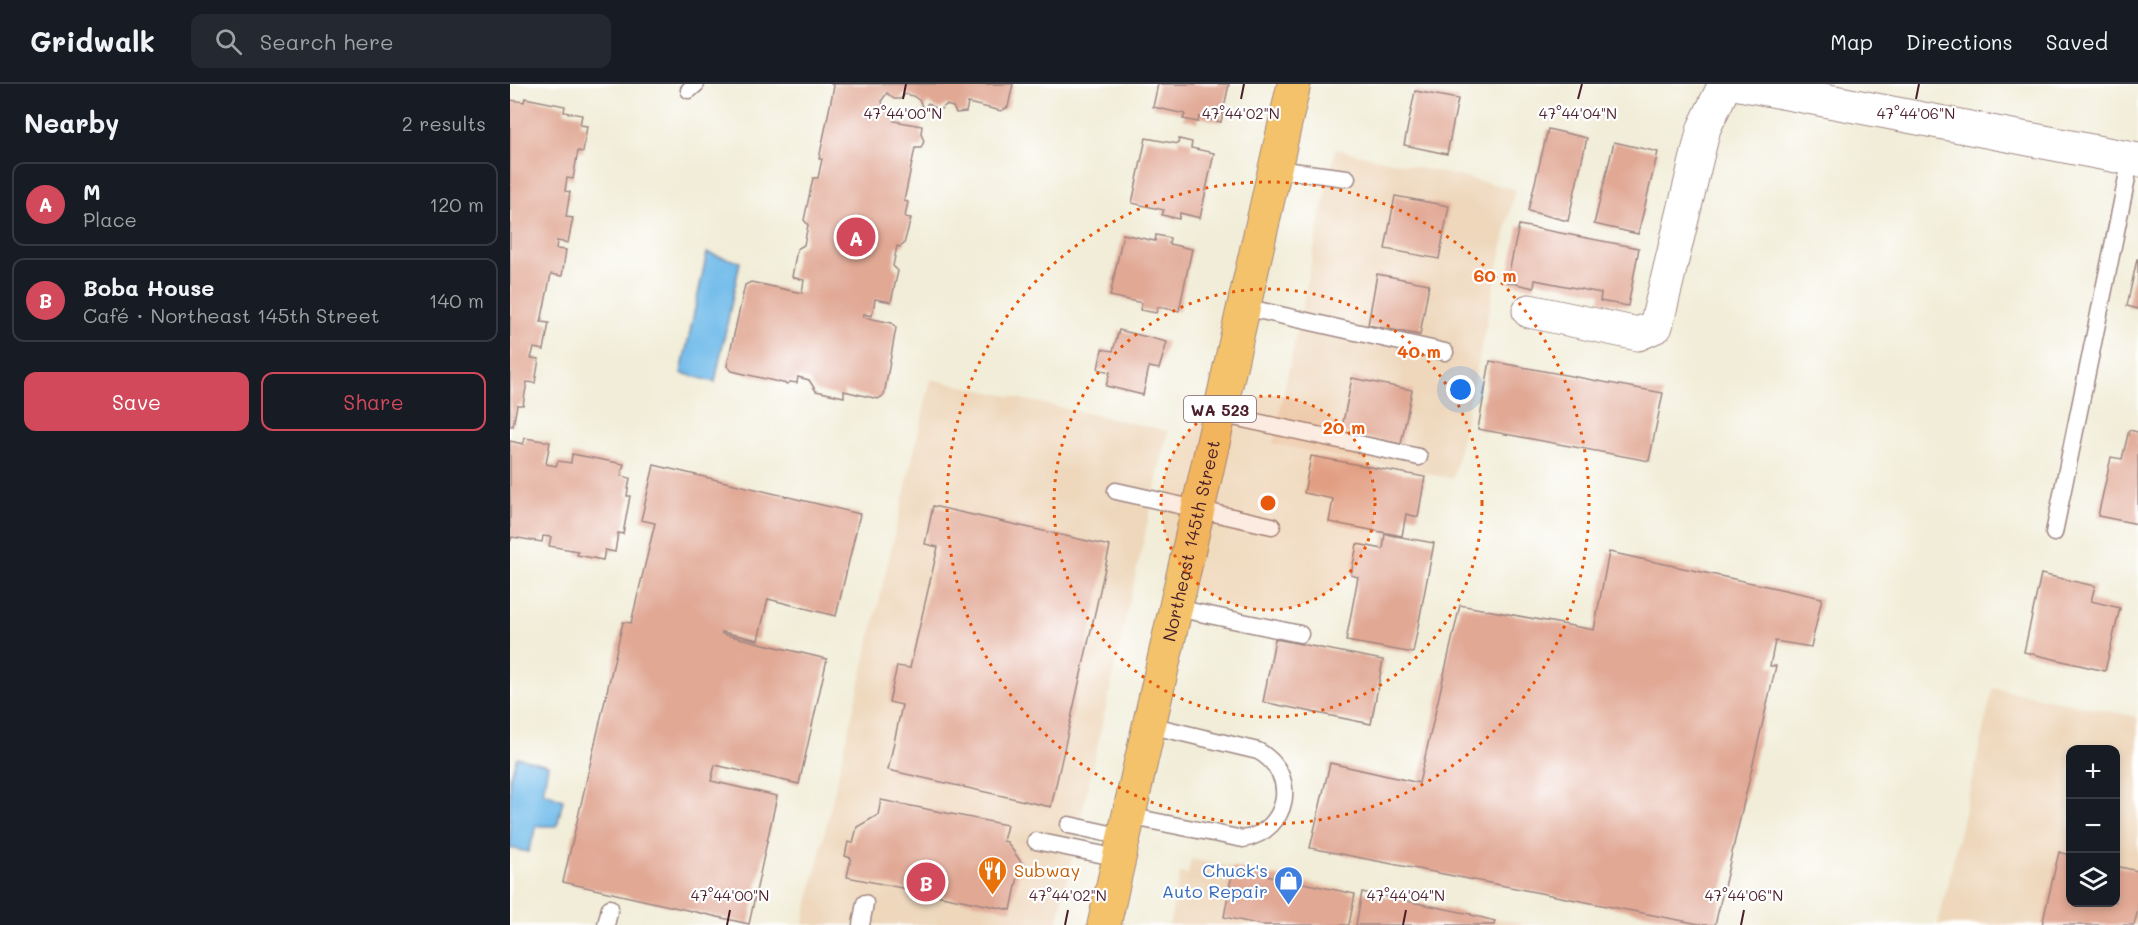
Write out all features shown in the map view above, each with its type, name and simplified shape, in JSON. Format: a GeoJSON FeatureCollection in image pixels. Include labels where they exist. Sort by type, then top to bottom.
{"type":"FeatureCollection","features":[{"type":"Feature","properties":{"kind":"main road","name":"Northeast 145th Street"},"geometry":{"type":"LineString","coordinates":[[1104,925],[1294,84]]}},
{"type":"Feature","properties":{"kind":"street"},"geometry":{"type":"LineString","coordinates":[[1529,311],[1638,334],[1656,326],[1704,128],[1725,84]]}},
{"type":"Feature","properties":{"kind":"street"},"geometry":{"type":"LineString","coordinates":[[1740,84],[2134,159]]}},
{"type":"Feature","properties":{"kind":"lane"},"geometry":{"type":"LineString","coordinates":[[2054,533],[2134,159]]}},
{"type":"Feature","properties":{"kind":"lane"},"geometry":{"type":"LineString","coordinates":[[1275,169],[1347,178]]}},
{"type":"Feature","properties":{"kind":"lane"},"geometry":{"type":"LineString","coordinates":[[1244,307],[1445,352]]}},
{"type":"Feature","properties":{"kind":"lane"},"geometry":{"type":"LineString","coordinates":[[1219,414],[1419,457]]}},
{"type":"Feature","properties":{"kind":"lane"},"geometry":{"type":"LineString","coordinates":[[1116,491],[1272,526]]}},
{"type":"Feature","properties":{"kind":"lane"},"geometry":{"type":"LineString","coordinates":[[1176,608],[1300,634]]}},
{"type":"Feature","properties":{"kind":"lane"},"geometry":{"type":"LineString","coordinates":[[1036,841],[1124,837],[1243,840],[1267,831],[1279,813],[1285,788],[1282,774],[1269,757],[1258,751],[1149,725]]}},
{"type":"Feature","properties":{"kind":"lane"},"geometry":{"type":"LineString","coordinates":[[1069,825],[1124,837]]}},
{"type":"Feature","properties":{"kind":"lane"},"geometry":{"type":"LineString","coordinates":[[861,925],[865,903]]}},
{"type":"Feature","properties":{"kind":"lane"},"geometry":{"type":"LineString","coordinates":[[606,925],[610,908]]}},
{"type":"Feature","properties":{"kind":"shaded area"},"geometry":{"type":"Polygon","coordinates":[[[1335,149],[1515,189],[1453,479],[1273,444],[1335,149]]]}},
{"type":"Feature","properties":{"kind":"shaded area"},"geometry":{"type":"Polygon","coordinates":[[[931,379],[1168,431],[1057,925],[803,925],[931,379]]]}},
{"type":"Feature","properties":{"kind":"shaded area"},"geometry":{"type":"Polygon","coordinates":[[[1993,688],[2138,717],[2138,925],[1938,925],[1993,688]]]}},
{"type":"Feature","properties":{"kind":"shaded area"},"geometry":{"type":"Polygon","coordinates":[[[1191,859],[1531,925],[1169,925],[1180,873],[1188,875],[1191,859]]]}},
{"type":"Feature","properties":{"kind":"water"},"geometry":{"type":"Polygon","coordinates":[[[707,253],[740,262],[715,382],[681,373],[707,253]]]}},
{"type":"Feature","properties":{"kind":"water"},"geometry":{"type":"Polygon","coordinates":[[[517,757],[548,765],[543,792],[563,800],[557,826],[537,826],[528,852],[510,848],[510,777],[517,757]]]}},
{"type":"Feature","properties":{"kind":"building"},"geometry":{"type":"Polygon","coordinates":[[[831,84],[1013,84],[1008,107],[1001,111],[968,103],[966,112],[956,113],[953,107],[946,105],[941,109],[928,103],[923,110],[920,101],[905,94],[901,99],[894,99],[887,93],[882,100],[883,107],[895,113],[894,121],[922,126],[921,134],[924,141],[921,148],[915,148],[904,201],[908,202],[905,217],[911,218],[904,244],[897,246],[893,266],[898,271],[891,302],[875,299],[872,316],[864,314],[863,317],[892,323],[896,328],[884,395],[878,399],[844,391],[844,397],[816,391],[809,380],[798,377],[797,383],[787,384],[732,371],[727,366],[745,285],[751,282],[802,293],[804,280],[792,277],[797,249],[804,245],[808,225],[804,220],[813,178],[818,178],[822,159],[819,159],[834,86],[831,84]]]}},
{"type":"Feature","properties":{"kind":"building"},"geometry":{"type":"Polygon","coordinates":[[[1158,84],[1229,84],[1221,122],[1199,117],[1198,122],[1183,119],[1185,114],[1153,107],[1158,84]]]}},
{"type":"Feature","properties":{"kind":"building"},"geometry":{"type":"Polygon","coordinates":[[[1415,91],[1458,99],[1447,154],[1404,145],[1415,91]]]}},
{"type":"Feature","properties":{"kind":"building"},"geometry":{"type":"Polygon","coordinates":[[[525,98],[565,106],[564,112],[582,115],[580,125],[587,126],[583,152],[578,151],[573,179],[567,178],[565,191],[570,192],[566,217],[573,218],[568,243],[557,241],[556,249],[566,250],[562,276],[551,274],[541,322],[549,323],[544,350],[534,348],[531,358],[539,359],[535,383],[527,382],[523,405],[517,405],[513,426],[510,426],[510,100],[524,102],[525,98]]]}},
{"type":"Feature","properties":{"kind":"building"},"geometry":{"type":"Polygon","coordinates":[[[1548,129],[1587,138],[1568,221],[1528,211],[1548,129]]]}},
{"type":"Feature","properties":{"kind":"building"},"geometry":{"type":"Polygon","coordinates":[[[1146,138],[1178,144],[1179,139],[1192,142],[1191,148],[1214,153],[1200,218],[1180,213],[1179,219],[1162,215],[1164,210],[1132,203],[1146,138]]]}},
{"type":"Feature","properties":{"kind":"building"},"geometry":{"type":"Polygon","coordinates":[[[1614,142],[1658,152],[1638,234],[1594,224],[1614,142]]]}},
{"type":"Feature","properties":{"kind":"building"},"geometry":{"type":"Polygon","coordinates":[[[1395,196],[1449,206],[1439,259],[1385,249],[1395,196]]]}},
{"type":"Feature","properties":{"kind":"building"},"geometry":{"type":"Polygon","coordinates":[[[1519,225],[1639,248],[1628,306],[1600,301],[1601,293],[1535,280],[1534,288],[1507,282],[1519,225]]]}},
{"type":"Feature","properties":{"kind":"building"},"geometry":{"type":"Polygon","coordinates":[[[1123,234],[1155,241],[1156,235],[1170,238],[1169,244],[1192,249],[1179,311],[1158,307],[1156,313],[1140,310],[1142,303],[1110,296],[1123,234]]]}},
{"type":"Feature","properties":{"kind":"building"},"geometry":{"type":"Polygon","coordinates":[[[2138,259],[2138,309],[2127,306],[2138,259]]]}},
{"type":"Feature","properties":{"kind":"building"},"geometry":{"type":"Polygon","coordinates":[[[1377,274],[1429,284],[1420,335],[1368,325],[1377,274]]]}},
{"type":"Feature","properties":{"kind":"building"},"geometry":{"type":"Polygon","coordinates":[[[1119,330],[1167,342],[1159,369],[1149,367],[1143,395],[1106,386],[1110,372],[1098,369],[1102,349],[1113,351],[1119,330]]]}},
{"type":"Feature","properties":{"kind":"building"},"geometry":{"type":"Polygon","coordinates":[[[1490,361],[1663,393],[1649,461],[1478,429],[1490,361]]]}},
{"type":"Feature","properties":{"kind":"building"},"geometry":{"type":"Polygon","coordinates":[[[1352,378],[1412,390],[1401,444],[1341,432],[1352,378]]]}},
{"type":"Feature","properties":{"kind":"building"},"geometry":{"type":"Polygon","coordinates":[[[2129,430],[2138,432],[2138,524],[2098,516],[2111,457],[2122,459],[2129,430]]]}},
{"type":"Feature","properties":{"kind":"building"},"geometry":{"type":"Polygon","coordinates":[[[525,438],[550,442],[546,464],[556,466],[558,461],[571,463],[572,454],[624,464],[621,476],[630,478],[627,496],[630,496],[623,534],[618,533],[615,552],[605,550],[603,560],[577,555],[578,551],[549,546],[551,537],[543,536],[542,542],[512,537],[510,542],[510,441],[523,444],[525,438]]]}},
{"type":"Feature","properties":{"kind":"building"},"geometry":{"type":"Polygon","coordinates":[[[1311,456],[1425,477],[1418,517],[1406,514],[1402,536],[1329,522],[1333,499],[1304,493],[1311,456]]]}},
{"type":"Feature","properties":{"kind":"building"},"geometry":{"type":"Polygon","coordinates":[[[654,465],[860,514],[836,616],[768,599],[758,640],[722,632],[722,634],[827,659],[799,784],[715,765],[711,781],[777,796],[749,924],[563,882],[623,622],[631,623],[655,523],[641,520],[654,465]]]}},
{"type":"Feature","properties":{"kind":"building"},"geometry":{"type":"Polygon","coordinates":[[[933,506],[1110,546],[1051,807],[888,770],[902,705],[889,702],[897,666],[910,668],[938,547],[925,544],[933,506]]]}},
{"type":"Feature","properties":{"kind":"building"},"geometry":{"type":"Polygon","coordinates":[[[1385,534],[1434,543],[1413,653],[1346,641],[1358,577],[1351,575],[1357,544],[1383,549],[1385,534]]]}},
{"type":"Feature","properties":{"kind":"building"},"geometry":{"type":"Polygon","coordinates":[[[1609,552],[1822,598],[1811,647],[1775,641],[1770,666],[1776,666],[1715,925],[1704,925],[1310,848],[1330,763],[1419,783],[1460,605],[1594,630],[1609,552]]]}},
{"type":"Feature","properties":{"kind":"building"},"geometry":{"type":"Polygon","coordinates":[[[2041,574],[2095,586],[2091,601],[2120,608],[2105,671],[2024,652],[2041,574]]]}},
{"type":"Feature","properties":{"kind":"building"},"geometry":{"type":"Polygon","coordinates":[[[1275,639],[1383,660],[1371,724],[1263,702],[1275,639]]]}},
{"type":"Feature","properties":{"kind":"building"},"geometry":{"type":"Polygon","coordinates":[[[881,800],[1007,825],[1003,841],[1007,842],[1021,862],[1011,910],[847,877],[851,858],[845,856],[848,842],[853,843],[857,827],[878,815],[881,800]]]}},
{"type":"Feature","properties":{"kind":"building"},"geometry":{"type":"Polygon","coordinates":[[[2059,852],[2066,854],[2066,907],[2120,907],[2120,867],[2138,871],[2138,910],[2134,925],[2042,925],[2059,852]]]}},
{"type":"Feature","properties":{"kind":"building","name":"Chuck's Auto Repair"},"geometry":{"type":"Polygon","coordinates":[[[1233,868],[1355,894],[1349,925],[1262,925],[1224,917],[1233,868]]]}},
{"type":"Feature","properties":{"kind":"building"},"geometry":{"type":"Polygon","coordinates":[[[1362,892],[1495,921],[1494,925],[1356,925],[1362,892]]]}},
{"type":"Feature","properties":{"kind":"place","name":"M"},"geometry":{"type":"Point","coordinates":[856,237]}},
{"type":"Feature","properties":{"kind":"place","name":"Boba House"},"geometry":{"type":"Point","coordinates":[926,882]}},
{"type":"Feature","properties":{"kind":"place","name":"Subway"},"geometry":{"type":"Point","coordinates":[993,896]}},
{"type":"Feature","properties":{"kind":"place","name":"Chuck's Auto Repair"},"geometry":{"type":"Point","coordinates":[1289,906]}}]}
